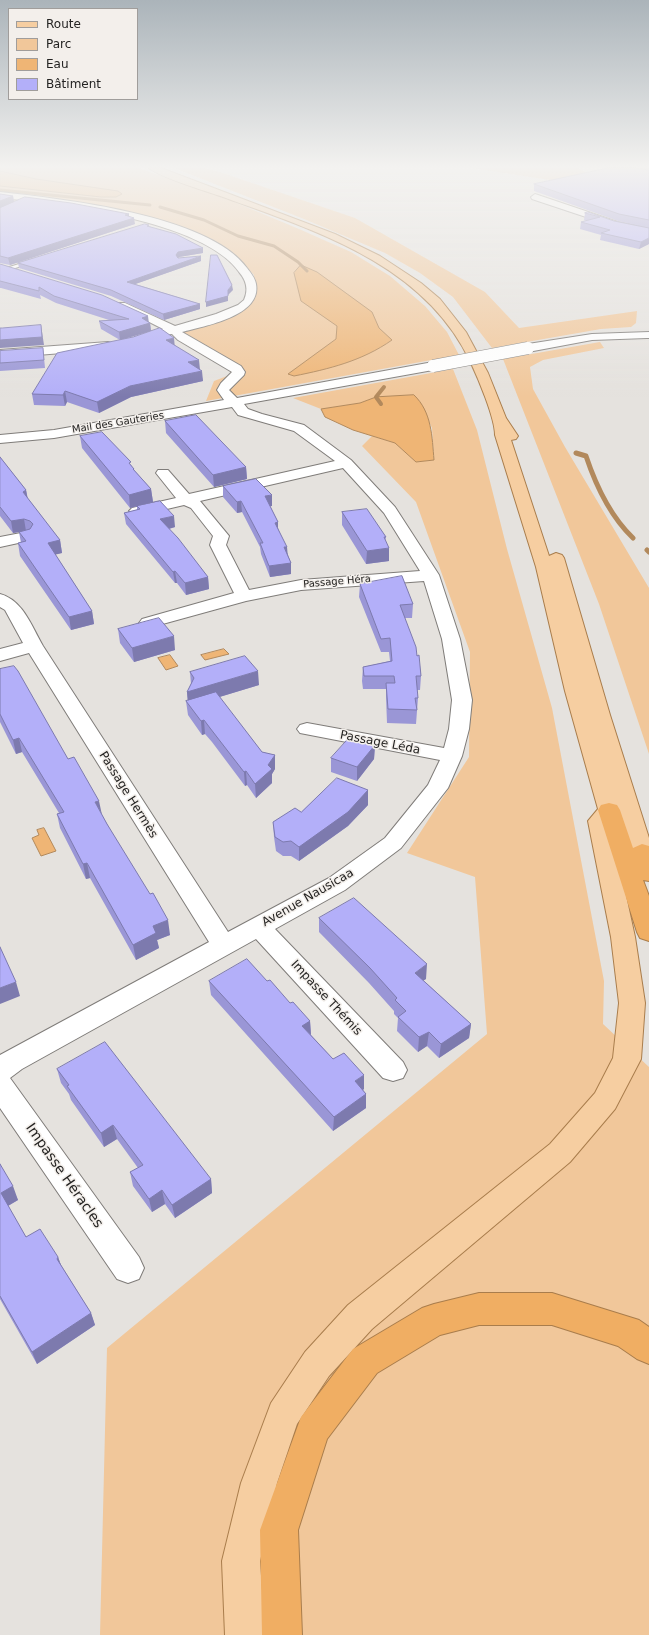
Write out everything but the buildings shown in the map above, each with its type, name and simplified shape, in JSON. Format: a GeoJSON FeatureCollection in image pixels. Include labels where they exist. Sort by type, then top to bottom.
{"type":"FeatureCollection","features":[{"type":"Feature","properties":{"kind":"highway"},"geometry":{"type":"LineString","coordinates":[[609,810],[649,932]]}},
{"type":"Feature","properties":{"kind":"highway"},"geometry":{"type":"LineString","coordinates":[[645,854],[649,873]]}},
{"type":"Feature","properties":{"kind":"highway"},"geometry":{"type":"LineString","coordinates":[[282,1635],[279,1530],[313,1429],[365,1360],[434,1320],[479,1309],[552,1309],[627,1332],[649,1347]]}},
{"type":"Feature","properties":{"kind":"main road"},"geometry":{"type":"LineString","coordinates":[[245,1635],[241,1561],[259,1483],[283,1415],[287,1408],[317,1364],[360,1317],[560,1153],[605,1101],[627,1059],[632,1003],[623,937],[599,821],[609,810],[575,691],[544,567],[502,435],[502,425],[482,372],[467,343],[452,320],[431,298],[408,279],[362,250],[350,244]]}},
{"type":"Feature","properties":{"kind":"main road"},"geometry":{"type":"LineString","coordinates":[[502,425],[511,435],[531,483],[549,535],[566,587],[600,714],[645,854]]}},
{"type":"Feature","properties":{"kind":"street"},"geometry":{"type":"LineString","coordinates":[[149,337],[231,312],[248,302],[251,291],[248,274],[240,264],[208,244]]}},
{"type":"Feature","properties":{"kind":"street"},"geometry":{"type":"LineString","coordinates":[[212,256],[226,254]]}},
{"type":"Feature","properties":{"kind":"street"},"geometry":{"type":"LineString","coordinates":[[3,268],[24,274]]}},
{"type":"Feature","properties":{"kind":"street"},"geometry":{"type":"LineString","coordinates":[[112,301],[174,330]]}},
{"type":"Feature","properties":{"kind":"street","name":"Avenue Nausicaa"},"geometry":{"type":"LineString","coordinates":[[0,1070],[12,1061],[223,944],[259,927],[337,884],[393,843],[437,788],[452,756],[459,729],[462,700],[452,639],[431,575],[390,510],[346,463],[299,428],[243,412],[223,390],[225,386],[238,375],[239,372],[182,338],[174,330]]}},
{"type":"Feature","properties":{"kind":"street","name":"Mail des Gauteries"},"geometry":{"type":"LineString","coordinates":[[0,439],[54,434],[116,424],[528,348],[592,338],[648,335]]}},
{"type":"Feature","properties":{"kind":"street"},"geometry":{"type":"LineString","coordinates":[[0,354],[122,344]]}},
{"type":"Feature","properties":{"kind":"street"},"geometry":{"type":"LineString","coordinates":[[137,511],[346,463]]}},
{"type":"Feature","properties":{"kind":"street"},"geometry":{"type":"LineString","coordinates":[[163,474],[186,500],[196,505],[221,536],[218,545],[244,596]]}},
{"type":"Feature","properties":{"kind":"street"},"geometry":{"type":"LineString","coordinates":[[0,542],[26,537]]}},
{"type":"Feature","properties":{"kind":"street","name":"Passage Héra"},"geometry":{"type":"LineString","coordinates":[[148,623],[244,596],[301,585],[431,575]]}},
{"type":"Feature","properties":{"kind":"street","name":"Passage Hermès"},"geometry":{"type":"LineString","coordinates":[[0,599],[12,607],[34,646],[223,944]]}},
{"type":"Feature","properties":{"kind":"street"},"geometry":{"type":"LineString","coordinates":[[0,655],[34,646]]}},
{"type":"Feature","properties":{"kind":"street","name":"Passage Léda"},"geometry":{"type":"LineString","coordinates":[[307,729],[452,756]]}},
{"type":"Feature","properties":{"kind":"street","name":"Impasse Thémis"},"geometry":{"type":"LineString","coordinates":[[259,927],[393,1070]]}},
{"type":"Feature","properties":{"kind":"street","name":"Impasse Héracles"},"geometry":{"type":"LineString","coordinates":[[0,1085],[128,1268]]}},
{"type":"Feature","properties":{"kind":"lane"},"geometry":{"type":"LineString","coordinates":[[3,268],[43,258]]}},
{"type":"Feature","properties":{"kind":"green space"},"geometry":{"type":"Polygon","coordinates":[[[214,244],[334,244],[351,252],[390,276],[425,306],[447,332],[459,355],[206,401],[214,381],[240,371],[183,332],[224,318],[251,304],[254,275],[230,251],[214,244]]]}},
{"type":"Feature","properties":{"kind":"green space"},"geometry":{"type":"Polygon","coordinates":[[[364,244],[401,244],[485,292],[519,328],[637,311],[636,323],[631,327],[601,329],[492,348],[453,297],[420,273],[385,253],[364,244]]]}},
{"type":"Feature","properties":{"kind":"green space"},"geometry":{"type":"Polygon","coordinates":[[[600,342],[604,348],[543,360],[530,367],[533,389],[565,447],[649,588],[649,754],[599,604],[503,359],[600,342]]]}},
{"type":"Feature","properties":{"kind":"green space"},"geometry":{"type":"Polygon","coordinates":[[[453,369],[477,430],[507,549],[552,708],[604,981],[603,1024],[649,1067],[649,1635],[100,1635],[107,1348],[487,1034],[475,877],[407,853],[469,757],[470,652],[416,502],[362,446],[372,436],[395,443],[416,462],[434,460],[432,428],[426,415],[376,397],[360,403],[321,409],[293,398],[453,369]]]}},
{"type":"Feature","properties":{"kind":"water"},"geometry":{"type":"Polygon","coordinates":[[[301,265],[317,272],[372,312],[379,328],[392,340],[369,354],[345,363],[294,376],[288,374],[336,339],[337,326],[301,301],[294,273],[301,265]]]}},
{"type":"Feature","properties":{"kind":"water"},"geometry":{"type":"Polygon","coordinates":[[[414,395],[420,402],[428,417],[432,434],[434,460],[416,462],[395,443],[353,430],[325,417],[321,409],[360,403],[376,397],[414,395]]]}},
{"type":"Feature","properties":{"kind":"water"},"geometry":{"type":"Polygon","coordinates":[[[224,649],[229,654],[205,660],[201,655],[224,649]]]}},
{"type":"Feature","properties":{"kind":"water"},"geometry":{"type":"Polygon","coordinates":[[[170,655],[178,666],[166,670],[158,658],[170,655]]]}},
{"type":"Feature","properties":{"kind":"water"},"geometry":{"type":"Polygon","coordinates":[[[44,828],[56,851],[41,856],[32,838],[39,835],[37,830],[44,828]]]}},
{"type":"Feature","properties":{"kind":"waterway"},"geometry":{"type":"LineString","coordinates":[[268,244],[274,246],[298,262],[307,271]]}},
{"type":"Feature","properties":{"kind":"waterway"},"geometry":{"type":"LineString","coordinates":[[381,404],[376,397],[384,387]]}},
{"type":"Feature","properties":{"kind":"waterway"},"geometry":{"type":"LineString","coordinates":[[576,453],[586,456],[594,478],[605,500],[617,520],[633,538]]}}]}
